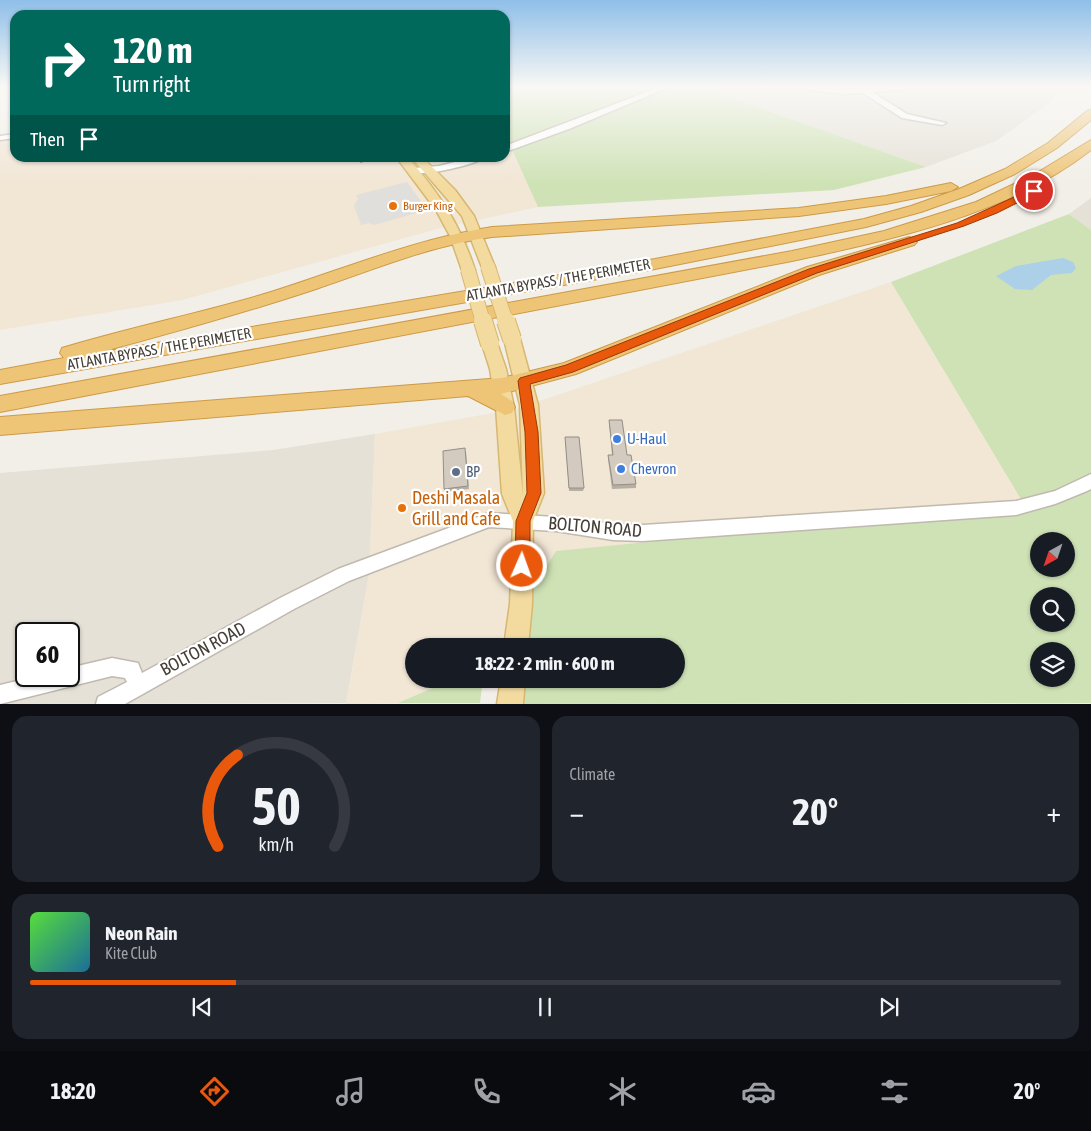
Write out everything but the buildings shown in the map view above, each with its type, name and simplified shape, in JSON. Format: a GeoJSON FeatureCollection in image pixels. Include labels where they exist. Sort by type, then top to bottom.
{"type":"FeatureCollection","features":[{"type":"Feature","properties":{"kind":"highway","name":"ATLANTA BYPASS / THE PERIMETER"},"geometry":{"type":"LineString","coordinates":[[0,377],[609,272],[827,232],[919,208],[1001,176],[1044,153],[1085,120]]}},
{"type":"Feature","properties":{"kind":"highway","name":"ATLANTA BYPASS / THE PERIMETER"},"geometry":{"type":"LineString","coordinates":[[0,404],[866,241],[939,220],[1018,189],[1074,157],[1091,144]]}},
{"type":"Feature","properties":{"kind":"highway"},"geometry":{"type":"LineString","coordinates":[[0,426],[472,390],[524,381],[569,369],[813,271],[972,220],[1034,191],[1074,157]]}},
{"type":"Feature","properties":{"kind":"highway"},"geometry":{"type":"LineString","coordinates":[[0,370],[140,335],[304,287],[435,242],[455,231],[474,229],[503,232],[799,212],[886,200],[1001,176]]}},
{"type":"Feature","properties":{"kind":"highway"},"geometry":{"type":"LineString","coordinates":[[472,390],[484,394],[505,407]]}},
{"type":"Feature","properties":{"kind":"main road"},"geometry":{"type":"LineString","coordinates":[[406,162],[440,202],[455,231],[468,270],[502,386],[512,494],[523,521]]}},
{"type":"Feature","properties":{"kind":"main road"},"geometry":{"type":"LineString","coordinates":[[420,162],[458,202],[474,229],[512,339],[524,381],[532,432],[534,493],[523,521],[521,604],[517,638]]}},
{"type":"Feature","properties":{"kind":"main road"},"geometry":{"type":"LineString","coordinates":[[510,704],[512,688]]}},
{"type":"Feature","properties":{"kind":"street"},"geometry":{"type":"LineString","coordinates":[[510,147],[583,120]]}},
{"type":"Feature","properties":{"kind":"street"},"geometry":{"type":"LineString","coordinates":[[929,120],[942,122]]}},
{"type":"Feature","properties":{"kind":"street"},"geometry":{"type":"LineString","coordinates":[[414,171],[429,170],[462,162]]}},
{"type":"Feature","properties":{"kind":"street","name":"BOLTON ROAD"},"geometry":{"type":"LineString","coordinates":[[105,704],[138,684],[288,603],[344,575],[489,520],[523,521],[613,532],[643,532],[1016,508],[1048,501],[1072,492],[1091,481]]}},
{"type":"Feature","properties":{"kind":"street"},"geometry":{"type":"LineString","coordinates":[[0,695],[112,668],[131,670],[138,684]]}},
{"type":"Feature","properties":{"kind":"shaded area"},"geometry":{"type":"Polygon","coordinates":[[[793,120],[1026,120],[996,141],[926,167],[793,120]]]}},
{"type":"Feature","properties":{"kind":"shaded area"},"geometry":{"type":"Polygon","coordinates":[[[10,137],[10,162],[510,162],[510,145],[538,207],[437,229],[182,300],[0,330],[0,138],[10,137]]]}},
{"type":"Feature","properties":{"kind":"shaded area"},"geometry":{"type":"Polygon","coordinates":[[[407,182],[427,210],[374,225],[369,223],[361,225],[354,206],[358,199],[356,195],[407,182]]]}},
{"type":"Feature","properties":{"kind":"shaded area"},"geometry":{"type":"Polygon","coordinates":[[[1091,198],[1091,230],[1069,214],[1091,198]]]}},
{"type":"Feature","properties":{"kind":"shaded area"},"geometry":{"type":"Polygon","coordinates":[[[891,282],[1028,511],[556,551],[501,638],[405,638],[405,688],[432,688],[398,703],[346,704],[369,575],[375,434],[516,409],[891,282]]]}},
{"type":"Feature","properties":{"kind":"shaded area"},"geometry":{"type":"Polygon","coordinates":[[[375,434],[369,575],[346,703],[0,704],[0,473],[273,450],[375,434]]]}},
{"type":"Feature","properties":{"kind":"green space"},"geometry":{"type":"Polygon","coordinates":[[[510,120],[793,120],[926,167],[834,190],[538,207],[510,145],[510,120]]]}},
{"type":"Feature","properties":{"kind":"green space"},"geometry":{"type":"Polygon","coordinates":[[[1069,214],[1091,230],[1091,703],[502,704],[504,688],[685,688],[685,638],[510,638],[512,621],[556,551],[843,523],[1028,511],[891,282],[1069,214]]]}},
{"type":"Feature","properties":{"kind":"green space"},"geometry":{"type":"Polygon","coordinates":[[[432,688],[482,688],[480,703],[398,703],[432,688]]]}},
{"type":"Feature","properties":{"kind":"water"},"geometry":{"type":"Polygon","coordinates":[[[1063,258],[1073,262],[1076,268],[1072,273],[1051,275],[1032,290],[1015,289],[996,276],[1016,266],[1063,258]]]}},
{"type":"Feature","properties":{"kind":"place","name":"Burger King"},"geometry":{"type":"Point","coordinates":[393,206]}},
{"type":"Feature","properties":{"kind":"place","name":"U-Haul"},"geometry":{"type":"Point","coordinates":[617,439]}},
{"type":"Feature","properties":{"kind":"place","name":"Chevron"},"geometry":{"type":"Point","coordinates":[621,469]}},
{"type":"Feature","properties":{"kind":"place","name":"BP"},"geometry":{"type":"Point","coordinates":[456,472]}},
{"type":"Feature","properties":{"kind":"place","name":"Deshi Masala Grill and Cafe"},"geometry":{"type":"Point","coordinates":[402,508]}},
{"type":"Feature","properties":{"kind":"route"},"geometry":{"type":"LineString","coordinates":[[522,566],[523,521],[534,493],[532,432],[524,381],[569,369],[813,271],[949,229],[994,211],[1034,191]]}}]}
